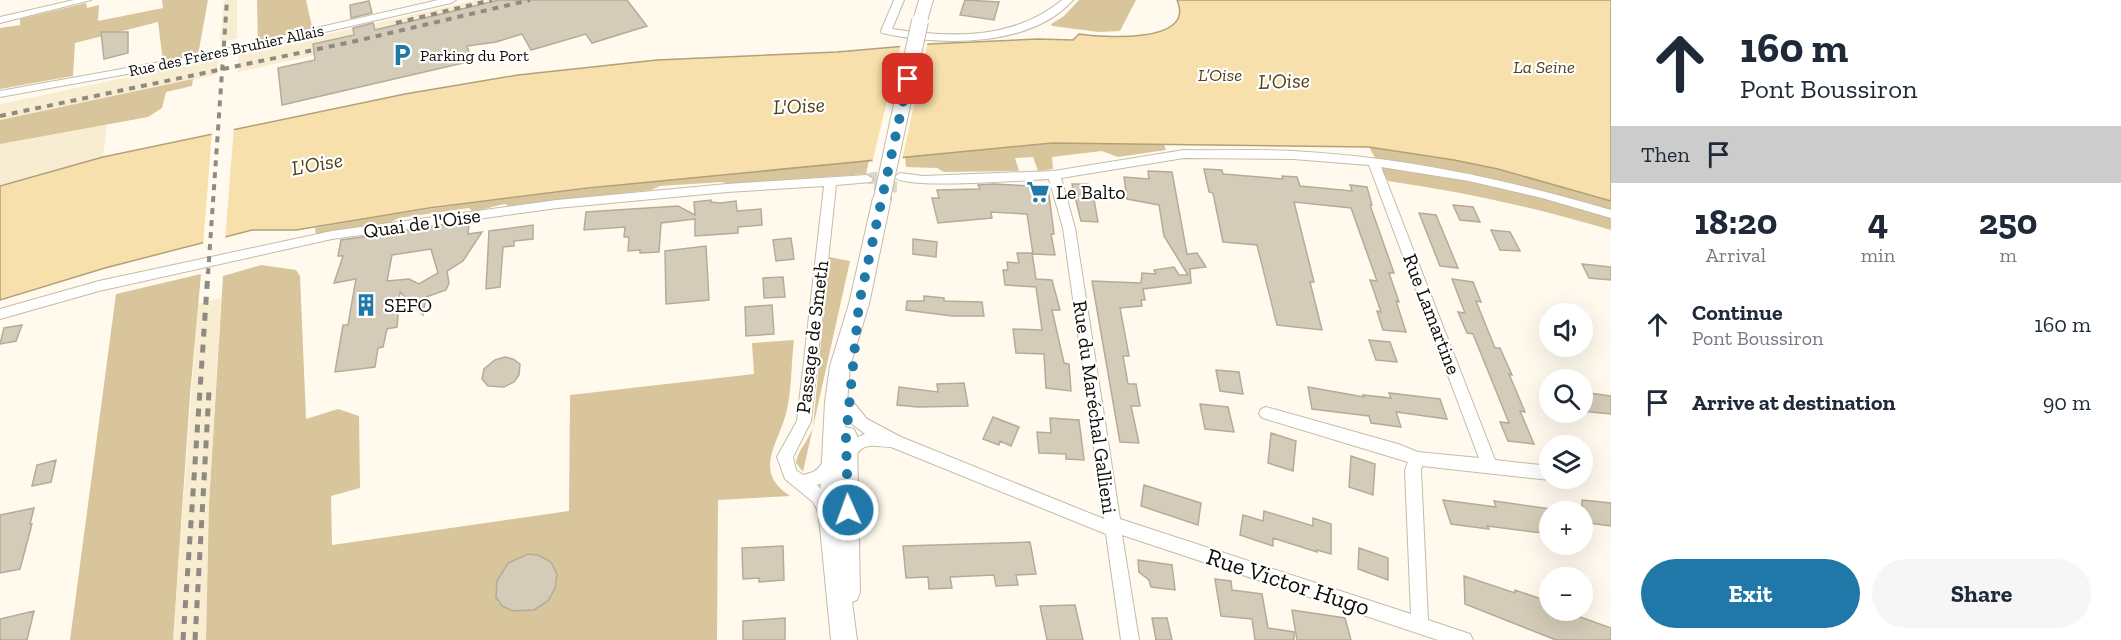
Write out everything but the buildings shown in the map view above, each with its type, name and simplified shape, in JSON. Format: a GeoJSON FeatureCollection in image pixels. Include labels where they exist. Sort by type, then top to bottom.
{"type":"FeatureCollection","features":[{"type":"Feature","properties":{"kind":"main road"},"geometry":{"type":"LineString","coordinates":[[846,640],[849,533],[839,462],[838,376],[859,304],[926,0]]}},
{"type":"Feature","properties":{"kind":"main road"},"geometry":{"type":"LineString","coordinates":[[846,640],[830,517],[848,406],[859,304]]}},
{"type":"Feature","properties":{"kind":"street"},"geometry":{"type":"LineString","coordinates":[[0,20],[86,0]]}},
{"type":"Feature","properties":{"kind":"street","name":"Rue des Frères Bruhier Allais"},"geometry":{"type":"LineString","coordinates":[[0,94],[209,56],[451,0]]}},
{"type":"Feature","properties":{"kind":"street"},"geometry":{"type":"LineString","coordinates":[[899,0],[886,31],[929,36],[1010,32],[1049,16],[1068,0]]}},
{"type":"Feature","properties":{"kind":"street"},"geometry":{"type":"LineString","coordinates":[[898,182],[1054,175],[1192,153],[1293,155],[1425,169],[1506,185],[1611,214]]}},
{"type":"Feature","properties":{"kind":"street","name":"Rue Lamartine"},"geometry":{"type":"LineString","coordinates":[[1373,162],[1490,466]]}},
{"type":"Feature","properties":{"kind":"street","name":"Rue du Maréchal Gallieni"},"geometry":{"type":"LineString","coordinates":[[1054,175],[1069,228],[1130,640]]}},
{"type":"Feature","properties":{"kind":"street","name":"Quai de l'Oise"},"geometry":{"type":"LineString","coordinates":[[0,314],[99,286],[332,235],[557,204],[867,181]]}},
{"type":"Feature","properties":{"kind":"street","name":"Passage de Smeth"},"geometry":{"type":"LineString","coordinates":[[830,182],[804,421],[785,457],[790,474],[802,482],[826,506],[830,517]]}},
{"type":"Feature","properties":{"kind":"street","name":"Rue Victor Hugo"},"geometry":{"type":"LineString","coordinates":[[848,406],[853,415],[865,425],[896,442],[1113,527],[1464,640]]}},
{"type":"Feature","properties":{"kind":"street"},"geometry":{"type":"LineString","coordinates":[[1266,413],[1398,451],[1417,459],[1539,472]]}},
{"type":"Feature","properties":{"kind":"street","name":"Rue Victor Hugo"},"geometry":{"type":"LineString","coordinates":[[839,462],[858,442],[871,439],[896,442]]}},
{"type":"Feature","properties":{"kind":"street"},"geometry":{"type":"LineString","coordinates":[[1417,459],[1413,470],[1420,625]]}},
{"type":"Feature","properties":{"kind":"street"},"geometry":{"type":"LineString","coordinates":[[802,482],[820,477],[839,462]]}},
{"type":"Feature","properties":{"kind":"shaded area"},"geometry":{"type":"Polygon","coordinates":[[[162,0],[208,0],[198,55],[163,61],[158,22],[75,43],[73,76],[0,89],[0,28],[20,25],[20,19],[86,3],[87,8],[99,5],[98,21],[163,8],[162,0]]]}},
{"type":"Feature","properties":{"kind":"shaded area"},"geometry":{"type":"Polygon","coordinates":[[[224,0],[237,0],[237,39],[220,41],[224,0]]]}},
{"type":"Feature","properties":{"kind":"shaded area"},"geometry":{"type":"Polygon","coordinates":[[[257,0],[306,0],[313,31],[258,47],[257,0]]]}},
{"type":"Feature","properties":{"kind":"shaded area"},"geometry":{"type":"Polygon","coordinates":[[[476,0],[548,0],[439,28],[238,72],[239,55],[476,0]]]}},
{"type":"Feature","properties":{"kind":"shaded area"},"geometry":{"type":"Polygon","coordinates":[[[1079,0],[1136,0],[1120,31],[1099,32],[1052,26],[1051,24],[1064,16],[1079,0]]]}},
{"type":"Feature","properties":{"kind":"shaded area"},"geometry":{"type":"Polygon","coordinates":[[[219,58],[216,75],[0,120],[0,104],[219,58]]]}},
{"type":"Feature","properties":{"kind":"shaded area"},"geometry":{"type":"Polygon","coordinates":[[[193,79],[192,86],[166,92],[162,108],[148,117],[0,144],[0,120],[193,79]]]}},
{"type":"Feature","properties":{"kind":"shaded area"},"geometry":{"type":"Polygon","coordinates":[[[107,123],[103,157],[0,185],[0,144],[107,123]]]}},
{"type":"Feature","properties":{"kind":"shaded area"},"geometry":{"type":"Polygon","coordinates":[[[1052,143],[1164,144],[1166,150],[1118,157],[1102,151],[1052,157],[1053,169],[1038,171],[1033,157],[1015,158],[1019,171],[944,172],[937,168],[906,167],[905,157],[1052,143]]]}},
{"type":"Feature","properties":{"kind":"shaded area"},"geometry":{"type":"Polygon","coordinates":[[[1369,147],[1498,169],[1611,201],[1611,230],[1500,201],[1388,181],[1369,147]]]}},
{"type":"Feature","properties":{"kind":"shaded area"},"geometry":{"type":"Polygon","coordinates":[[[869,160],[866,174],[729,184],[722,182],[660,186],[651,190],[509,206],[505,204],[472,211],[469,208],[399,218],[389,223],[316,234],[315,228],[522,197],[869,160]]]}},
{"type":"Feature","properties":{"kind":"shaded area"},"geometry":{"type":"Polygon","coordinates":[[[829,257],[850,261],[803,472],[796,463],[813,427],[829,257]]]}},
{"type":"Feature","properties":{"kind":"shaded area"},"geometry":{"type":"Polygon","coordinates":[[[261,265],[296,270],[300,276],[306,419],[338,409],[359,416],[360,488],[331,496],[332,545],[569,511],[570,395],[754,374],[752,343],[794,340],[788,405],[770,468],[772,478],[790,496],[718,500],[717,640],[206,640],[209,504],[223,276],[261,265]]]}},
{"type":"Feature","properties":{"kind":"shaded area"},"geometry":{"type":"Polygon","coordinates":[[[201,274],[173,640],[70,640],[116,294],[201,274]]]}},
{"type":"Feature","properties":{"kind":"shaded area"},"geometry":{"type":"Polygon","coordinates":[[[221,298],[209,504],[206,640],[173,640],[198,304],[221,298]]]}},
{"type":"Feature","properties":{"kind":"water","name":"L’Oise"},"geometry":{"type":"Polygon","coordinates":[[[1177,0],[1611,0],[1611,201],[1498,169],[1369,147],[1052,143],[588,188],[429,208],[296,230],[252,230],[105,268],[0,300],[0,186],[103,157],[405,94],[518,75],[657,60],[837,52],[929,44],[1038,39],[1073,40],[1079,34],[1143,35],[1173,25],[1179,15],[1177,0]]]}},
{"type":"Feature","properties":{"kind":"pier"},"geometry":{"type":"Polygon","coordinates":[[[928,41],[902,160],[872,163],[901,43],[928,41]]]}},
{"type":"Feature","properties":{"kind":"pier"},"geometry":{"type":"Polygon","coordinates":[[[234,127],[225,240],[203,246],[212,131],[234,127]]]}},
{"type":"Feature","properties":{"kind":"tunnel"},"geometry":{"type":"LineString","coordinates":[[867,179],[883,176],[897,177]]}},
{"type":"Feature","properties":{"kind":"tunnel"},"geometry":{"type":"LineString","coordinates":[[874,186],[897,187]]}},
{"type":"Feature","properties":{"kind":"railway"},"geometry":{"type":"LineString","coordinates":[[222,69],[227,0]]}},
{"type":"Feature","properties":{"kind":"railway"},"geometry":{"type":"LineString","coordinates":[[396,23],[492,0]]}},
{"type":"Feature","properties":{"kind":"railway"},"geometry":{"type":"LineString","coordinates":[[222,69],[356,41],[530,0]]}},
{"type":"Feature","properties":{"kind":"railway"},"geometry":{"type":"LineString","coordinates":[[0,116],[222,69]]}},
{"type":"Feature","properties":{"kind":"railway"},"geometry":{"type":"LineString","coordinates":[[208,274],[222,69]]}},
{"type":"Feature","properties":{"kind":"railway"},"geometry":{"type":"LineString","coordinates":[[183,640],[208,272]]}},
{"type":"Feature","properties":{"kind":"railway"},"geometry":{"type":"LineString","coordinates":[[195,640],[209,391]]}},
{"type":"Feature","properties":{"kind":"place","name":"Parking du Port"},"geometry":{"type":"Point","coordinates":[402,55]}},
{"type":"Feature","properties":{"kind":"place","name":"Le Balto"},"geometry":{"type":"Point","coordinates":[1038,192]}},
{"type":"Feature","properties":{"kind":"place","name":"SEFO"},"geometry":{"type":"Point","coordinates":[366,305]}},
{"type":"Feature","properties":{"kind":"route"},"geometry":{"type":"LineString","coordinates":[[848,510],[846,438],[859,304],[908,79]]}},
{"type":"Feature","properties":{"kind":"water label","name":"La Seine"},"geometry":{"type":"Point","coordinates":[1544,67]}},
{"type":"Feature","properties":{"kind":"water label","name":"L'Oise"},"geometry":{"type":"Point","coordinates":[1284,81]}},
{"type":"Feature","properties":{"kind":"water label","name":"L'Oise"},"geometry":{"type":"Point","coordinates":[799,106]}},
{"type":"Feature","properties":{"kind":"water label","name":"L'Oise"},"geometry":{"type":"Point","coordinates":[317,164]}}]}
